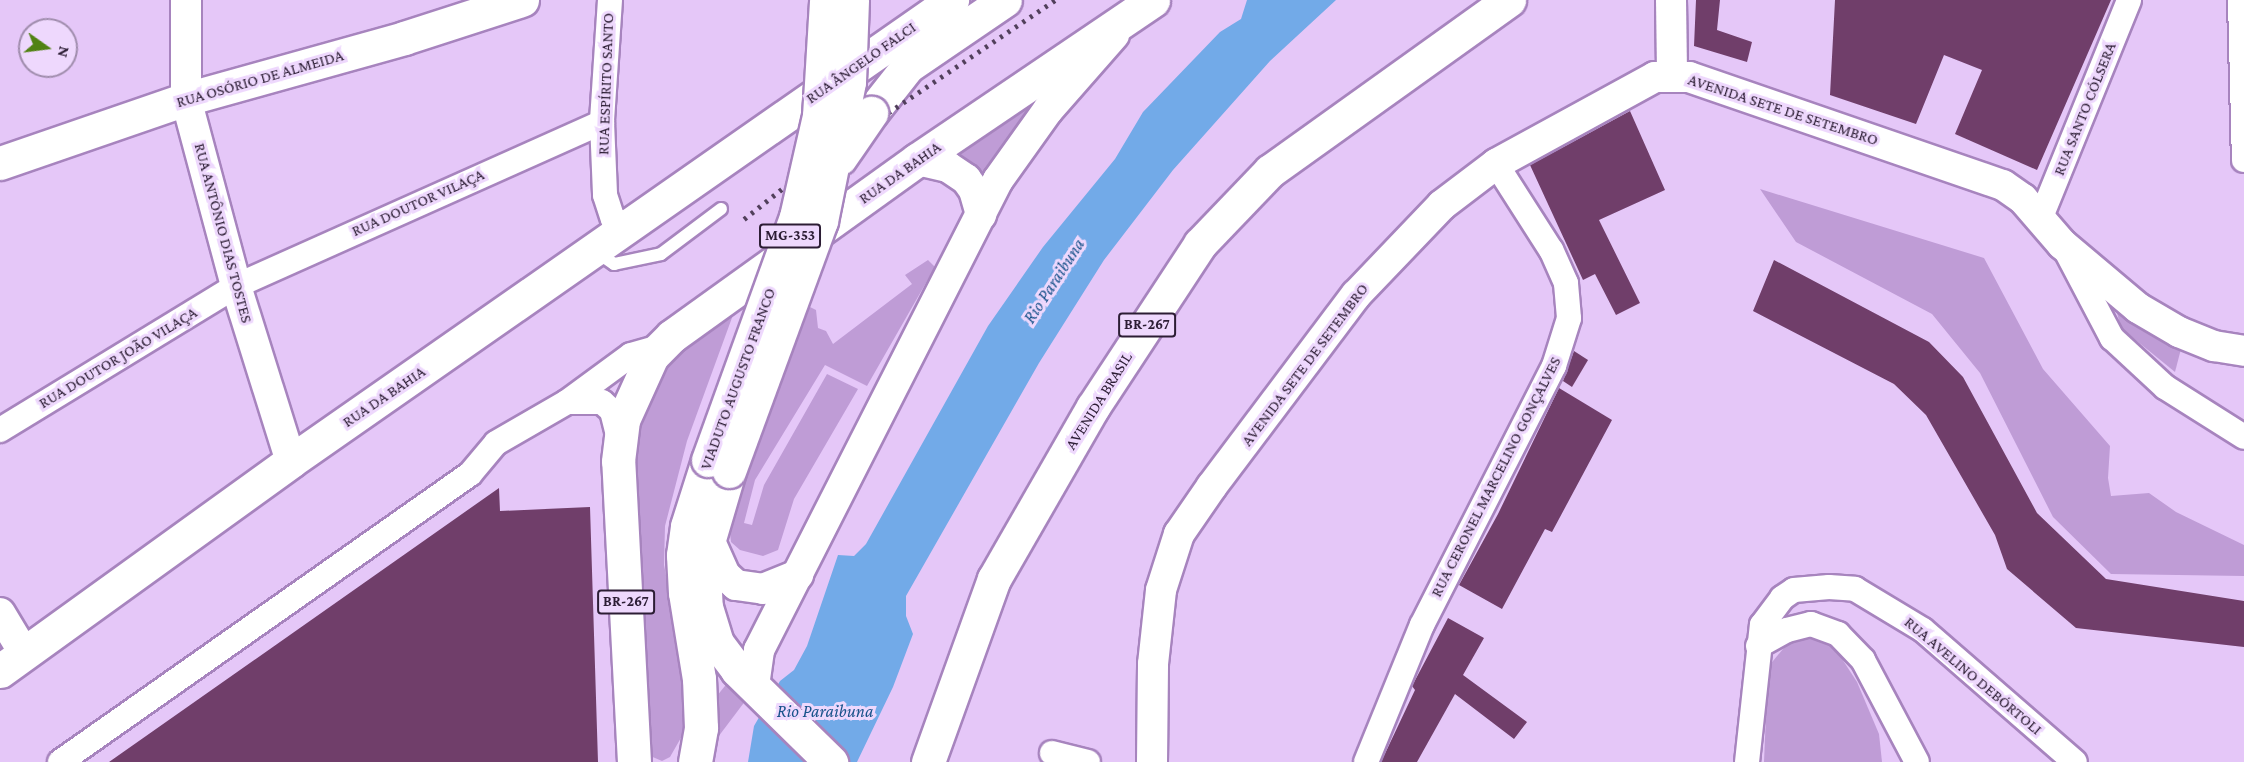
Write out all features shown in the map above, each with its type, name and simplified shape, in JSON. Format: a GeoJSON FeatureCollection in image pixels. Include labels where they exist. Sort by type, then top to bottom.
{"type":"FeatureCollection","features":[{"type":"Feature","properties":{"kind":"main road","name":"RUA OSÓRIO DE ALMEIDA"},"geometry":{"type":"LineString","coordinates":[[0,163],[186,99],[404,39],[522,0]]}},
{"type":"Feature","properties":{"kind":"main road","name":"VIADUTO AUGUSTO FRANCO"},"geometry":{"type":"LineString","coordinates":[[826,0],[819,116],[796,217],[718,466],[704,583],[710,624],[724,656],[831,762]]}},
{"type":"Feature","properties":{"kind":"main road","name":"VIADUTO AUGUSTO FRANCO"},"geometry":{"type":"LineString","coordinates":[[695,761],[701,728],[699,679],[685,593],[683,555],[687,526],[718,466],[809,256],[834,166],[849,82],[852,0]]}},
{"type":"Feature","properties":{"kind":"main road","name":"RUA ÂNGELO FALCI"},"geometry":{"type":"LineString","coordinates":[[771,128],[952,0]]}},
{"type":"Feature","properties":{"kind":"main road"},"geometry":{"type":"LineString","coordinates":[[834,166],[908,66],[1005,0]]}},
{"type":"Feature","properties":{"kind":"main road","name":"AVENIDA BRASIL"},"geometry":{"type":"LineString","coordinates":[[928,762],[994,579],[1093,407],[1200,244],[1270,171],[1509,0]]}},
{"type":"Feature","properties":{"kind":"main road","name":"RUA DA BAHIA"},"geometry":{"type":"LineString","coordinates":[[667,341],[917,160],[1142,8]]}},
{"type":"Feature","properties":{"kind":"main road","name":"RUA DA BAHIA"},"geometry":{"type":"LineString","coordinates":[[12,662],[291,461],[597,252],[771,128]]}},
{"type":"Feature","properties":{"kind":"main road","name":"BR-267"},"geometry":{"type":"LineString","coordinates":[[634,762],[619,443],[633,395],[652,356],[667,341]]}},
{"type":"Feature","properties":{"kind":"street","name":"RUA ANTÔNIO DIAS TOSTES"},"geometry":{"type":"LineString","coordinates":[[186,0],[186,99],[236,286],[291,461]]}},
{"type":"Feature","properties":{"kind":"street","name":"RUA ESPÍRITO SANTO"},"geometry":{"type":"LineString","coordinates":[[610,0],[602,122],[608,211],[620,224],[630,227]]}},
{"type":"Feature","properties":{"kind":"street"},"geometry":{"type":"LineString","coordinates":[[1671,0],[1672,76]]}},
{"type":"Feature","properties":{"kind":"street","name":"RUA SANTO CÓLSERA"},"geometry":{"type":"LineString","coordinates":[[2041,217],[2129,0]]}},
{"type":"Feature","properties":{"kind":"street"},"geometry":{"type":"LineString","coordinates":[[2240,0],[2244,160]]}},
{"type":"Feature","properties":{"kind":"street"},"geometry":{"type":"LineString","coordinates":[[760,692],[759,650],[981,215],[1018,149],[1142,8]]}},
{"type":"Feature","properties":{"kind":"street","name":"AVENIDA SETE DE SETEMBRO"},"geometry":{"type":"LineString","coordinates":[[1152,762],[1154,664],[1161,590],[1179,534],[1356,295],[1442,205],[1496,164],[1655,77],[1689,77],[2003,185],[2041,217],[2062,244],[2158,322],[2214,346],[2244,351]]}},
{"type":"Feature","properties":{"kind":"street","name":"RUA DOUTOR VILAÇA"},"geometry":{"type":"LineString","coordinates":[[236,286],[602,122]]}},
{"type":"Feature","properties":{"kind":"street"},"geometry":{"type":"LineString","coordinates":[[917,160],[948,167],[966,179],[974,190],[981,215]]}},
{"type":"Feature","properties":{"kind":"street","name":"RUA CERONEL MARCELINO GONÇALVES"},"geometry":{"type":"LineString","coordinates":[[1366,762],[1422,625],[1554,366],[1569,318],[1566,283],[1551,250],[1496,164]]}},
{"type":"Feature","properties":{"kind":"street"},"geometry":{"type":"LineString","coordinates":[[2062,244],[2112,338],[2165,387],[2244,437]]}},
{"type":"Feature","properties":{"kind":"street","name":"RUA DOUTOR JOÃO VILAÇA"},"geometry":{"type":"LineString","coordinates":[[0,430],[236,286]]}},
{"type":"Feature","properties":{"kind":"street","name":"RUA DA BAHIA"},"geometry":{"type":"LineString","coordinates":[[60,762],[470,474],[496,443],[567,402],[631,355],[667,341]]}},
{"type":"Feature","properties":{"kind":"street"},"geometry":{"type":"LineString","coordinates":[[567,402],[602,402],[612,411],[619,443]]}},
{"type":"Feature","properties":{"kind":"street"},"geometry":{"type":"LineString","coordinates":[[709,539],[725,575],[736,585],[763,589],[798,576]]}},
{"type":"Feature","properties":{"kind":"street","name":"RUA AVELINO DEBÓRTOLI"},"geometry":{"type":"LineString","coordinates":[[1747,762],[1762,625],[1782,598],[1794,590],[1855,589],[1923,630],[2075,762]]}},
{"type":"Feature","properties":{"kind":"street"},"geometry":{"type":"LineString","coordinates":[[0,613],[12,662]]}},
{"type":"Feature","properties":{"kind":"street"},"geometry":{"type":"LineString","coordinates":[[1758,646],[1787,630],[1810,624],[1838,634],[1863,660],[1917,762]]}},
{"type":"Feature","properties":{"kind":"street"},"geometry":{"type":"LineString","coordinates":[[1052,753],[1088,762]]}},
{"type":"Feature","properties":{"kind":"lane"},"geometry":{"type":"LineString","coordinates":[[597,252],[614,264],[661,254],[722,209]]}},
{"type":"Feature","properties":{"kind":"shaded area"},"geometry":{"type":"Polygon","coordinates":[[[1056,80],[982,181],[942,157],[1056,80]]]}},
{"type":"Feature","properties":{"kind":"shaded area"},"geometry":{"type":"Polygon","coordinates":[[[1760,189],[1984,258],[2043,369],[2110,446],[2108,478],[2111,496],[2149,493],[2176,512],[2244,545],[2244,576],[2111,574],[2053,517],[1980,373],[1932,314],[1796,242],[1760,189]]]}},
{"type":"Feature","properties":{"kind":"shaded area"},"geometry":{"type":"Polygon","coordinates":[[[928,260],[935,267],[867,386],[825,365],[755,480],[744,523],[752,525],[764,485],[827,374],[858,389],[794,499],[778,550],[763,556],[740,550],[731,542],[729,525],[744,473],[808,306],[816,310],[818,328],[826,331],[833,344],[912,284],[905,275],[928,260]]]}},
{"type":"Feature","properties":{"kind":"shaded area"},"geometry":{"type":"Polygon","coordinates":[[[737,304],[687,441],[665,526],[664,565],[687,681],[686,729],[670,757],[662,761],[648,755],[630,446],[660,368],[686,341],[737,304]]]}},
{"type":"Feature","properties":{"kind":"shaded area"},"geometry":{"type":"Polygon","coordinates":[[[2121,307],[2182,345],[2175,372],[2121,328],[2117,313],[2121,307]]]}},
{"type":"Feature","properties":{"kind":"shaded area"},"geometry":{"type":"Polygon","coordinates":[[[1811,635],[1833,645],[1857,682],[1879,734],[1882,762],[1764,762],[1768,667],[1793,637],[1811,635]]]}},
{"type":"Feature","properties":{"kind":"shaded area"},"geometry":{"type":"Polygon","coordinates":[[[729,681],[746,700],[712,745],[712,702],[729,681]]]}},
{"type":"Feature","properties":{"kind":"water","name":"Rio Paraibuna"},"geometry":{"type":"Polygon","coordinates":[[[1247,0],[1336,0],[1270,61],[1173,170],[1104,260],[1039,363],[906,596],[906,616],[913,634],[893,687],[857,762],[748,762],[754,726],[780,681],[794,670],[807,646],[838,555],[854,556],[866,544],[988,326],[1043,247],[1115,159],[1143,112],[1220,32],[1241,19],[1247,0]]]}},
{"type":"Feature","properties":{"kind":"building"},"geometry":{"type":"Polygon","coordinates":[[[1696,0],[1720,0],[1717,30],[1752,42],[1747,62],[1694,46],[1696,0]]]}},
{"type":"Feature","properties":{"kind":"building"},"geometry":{"type":"Polygon","coordinates":[[[1835,0],[2111,0],[2037,170],[1955,134],[1982,70],[1944,55],[1916,124],[1830,95],[1835,0]]]}},
{"type":"Feature","properties":{"kind":"building"},"geometry":{"type":"Polygon","coordinates":[[[1630,111],[1665,190],[1599,220],[1640,303],[1616,315],[1595,274],[1583,280],[1530,165],[1630,111]]]}},
{"type":"Feature","properties":{"kind":"building"},"geometry":{"type":"Polygon","coordinates":[[[1774,260],[1929,342],[1963,377],[2037,513],[2106,579],[2244,601],[2244,647],[2076,628],[2007,569],[1995,535],[1926,415],[1894,384],[1753,311],[1774,260]]]}},
{"type":"Feature","properties":{"kind":"building"},"geometry":{"type":"Polygon","coordinates":[[[1574,351],[1588,360],[1572,387],[1563,381],[1574,351]]]}},
{"type":"Feature","properties":{"kind":"building"},"geometry":{"type":"Polygon","coordinates":[[[1559,388],[1612,420],[1552,532],[1545,529],[1502,609],[1459,585],[1498,514],[1559,388]]]}},
{"type":"Feature","properties":{"kind":"building"},"geometry":{"type":"Polygon","coordinates":[[[499,488],[500,511],[590,507],[598,762],[109,762],[499,488]]]}},
{"type":"Feature","properties":{"kind":"building"},"geometry":{"type":"Polygon","coordinates":[[[1448,618],[1484,638],[1463,675],[1527,722],[1514,739],[1455,694],[1417,762],[1381,762],[1415,690],[1412,686],[1448,618]]]}},
{"type":"Feature","properties":{"kind":"railway"},"geometry":{"type":"LineString","coordinates":[[744,219],[821,158],[1055,0]]}}]}
